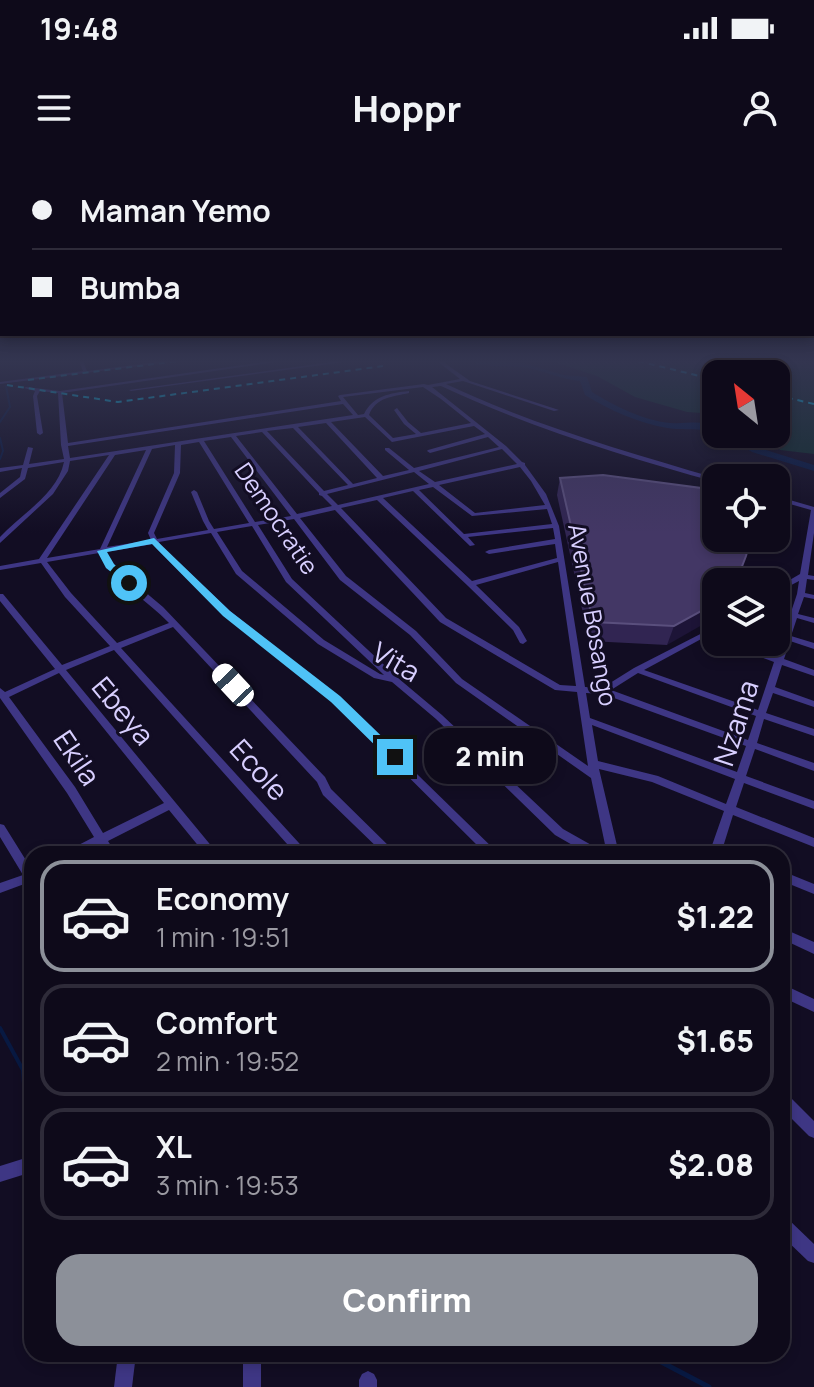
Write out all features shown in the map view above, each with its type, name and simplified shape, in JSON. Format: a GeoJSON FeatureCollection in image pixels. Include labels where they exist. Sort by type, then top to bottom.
{"type":"FeatureCollection","features":[{"type":"Feature","properties":{"kind":"street"},"geometry":{"type":"LineString","coordinates":[[38,418],[40,433]]}},
{"type":"Feature","properties":{"kind":"street"},"geometry":{"type":"LineString","coordinates":[[0,541],[61,480],[67,462],[59,418]]}},
{"type":"Feature","properties":{"kind":"street"},"geometry":{"type":"LineString","coordinates":[[64,445],[238,418]]}},
{"type":"Feature","properties":{"kind":"street"},"geometry":{"type":"LineString","coordinates":[[0,470],[343,418]]}},
{"type":"Feature","properties":{"kind":"street"},"geometry":{"type":"LineString","coordinates":[[369,418],[392,440],[475,424]]}},
{"type":"Feature","properties":{"kind":"street"},"geometry":{"type":"LineString","coordinates":[[403,418],[421,435]]}},
{"type":"Feature","properties":{"kind":"street","name":"Avenue Bosango"},"geometry":{"type":"LineString","coordinates":[[468,418],[504,447],[533,476],[556,526],[593,764],[611,846]]}},
{"type":"Feature","properties":{"kind":"street"},"geometry":{"type":"LineString","coordinates":[[527,418],[702,476]]}},
{"type":"Feature","properties":{"kind":"street"},"geometry":{"type":"LineString","coordinates":[[327,421],[381,478]]}},
{"type":"Feature","properties":{"kind":"street"},"geometry":{"type":"LineString","coordinates":[[294,426],[351,485]]}},
{"type":"Feature","properties":{"kind":"street"},"geometry":{"type":"LineString","coordinates":[[264,431],[321,494],[452,627],[558,688],[604,691],[752,742],[814,767]]}},
{"type":"Feature","properties":{"kind":"street"},"geometry":{"type":"LineString","coordinates":[[430,451],[489,435]]}},
{"type":"Feature","properties":{"kind":"street"},"geometry":{"type":"LineString","coordinates":[[233,436],[343,578],[413,633],[448,672],[596,776]]}},
{"type":"Feature","properties":{"kind":"street","name":"Democratie"},"geometry":{"type":"LineString","coordinates":[[201,441],[289,580],[395,680]]}},
{"type":"Feature","properties":{"kind":"street"},"geometry":{"type":"LineString","coordinates":[[178,444],[177,473],[153,527],[154,541],[227,613],[335,699],[485,846]]}},
{"type":"Feature","properties":{"kind":"street"},"geometry":{"type":"LineString","coordinates":[[321,494],[504,447]]}},
{"type":"Feature","properties":{"kind":"street"},"geometry":{"type":"LineString","coordinates":[[0,496],[23,478],[30,448]]}},
{"type":"Feature","properties":{"kind":"street"},"geometry":{"type":"LineString","coordinates":[[102,551],[149,449]]}},
{"type":"Feature","properties":{"kind":"street"},"geometry":{"type":"LineString","coordinates":[[387,449],[474,515],[549,507]]}},
{"type":"Feature","properties":{"kind":"street"},"geometry":{"type":"LineString","coordinates":[[42,560],[112,455]]}},
{"type":"Feature","properties":{"kind":"street"},"geometry":{"type":"LineString","coordinates":[[0,568],[294,517],[523,464]]}},
{"type":"Feature","properties":{"kind":"street"},"geometry":{"type":"LineString","coordinates":[[415,490],[472,545]]}},
{"type":"Feature","properties":{"kind":"street","name":"Vita"},"geometry":{"type":"LineString","coordinates":[[194,492],[212,531],[239,572],[321,642],[377,676],[395,680],[439,717],[559,832],[584,846]]}},
{"type":"Feature","properties":{"kind":"street"},"geometry":{"type":"LineString","coordinates":[[380,499],[471,584],[516,629],[523,641]]}},
{"type":"Feature","properties":{"kind":"street"},"geometry":{"type":"LineString","coordinates":[[790,502],[814,510]]}},
{"type":"Feature","properties":{"kind":"street","name":"Nzama"},"geometry":{"type":"LineString","coordinates":[[790,631],[809,577],[814,510]]}},
{"type":"Feature","properties":{"kind":"street"},"geometry":{"type":"LineString","coordinates":[[463,536],[556,526]]}},
{"type":"Feature","properties":{"kind":"street"},"geometry":{"type":"LineString","coordinates":[[489,552],[558,541]]}},
{"type":"Feature","properties":{"kind":"street"},"geometry":{"type":"LineString","coordinates":[[102,551],[110,566],[160,609],[172,625],[216,666],[321,780],[327,792],[383,846]]}},
{"type":"Feature","properties":{"kind":"street"},"geometry":{"type":"LineString","coordinates":[[471,584],[560,559]]}},
{"type":"Feature","properties":{"kind":"street","name":"Ecole"},"geometry":{"type":"LineString","coordinates":[[42,560],[68,595],[118,646],[296,846]]}},
{"type":"Feature","properties":{"kind":"street"},"geometry":{"type":"LineString","coordinates":[[790,585],[809,577]]}},
{"type":"Feature","properties":{"kind":"street"},"geometry":{"type":"LineString","coordinates":[[801,594],[814,597]]}},
{"type":"Feature","properties":{"kind":"street","name":"Ebeya"},"geometry":{"type":"LineString","coordinates":[[0,596],[205,846]]}},
{"type":"Feature","properties":{"kind":"street"},"geometry":{"type":"LineString","coordinates":[[795,615],[814,621]]}},
{"type":"Feature","properties":{"kind":"street"},"geometry":{"type":"LineString","coordinates":[[2,694],[172,625]]}},
{"type":"Feature","properties":{"kind":"street"},"geometry":{"type":"LineString","coordinates":[[604,691],[702,635]]}},
{"type":"Feature","properties":{"kind":"street"},"geometry":{"type":"LineString","coordinates":[[790,639],[814,646]]}},
{"type":"Feature","properties":{"kind":"street"},"geometry":{"type":"LineString","coordinates":[[764,656],[814,673]]}},
{"type":"Feature","properties":{"kind":"street","name":"Nzama"},"geometry":{"type":"LineString","coordinates":[[718,846],[782,656]]}},
{"type":"Feature","properties":{"kind":"street"},"geometry":{"type":"LineString","coordinates":[[637,670],[814,733]]}},
{"type":"Feature","properties":{"kind":"street"},"geometry":{"type":"LineString","coordinates":[[770,689],[814,704]]}},
{"type":"Feature","properties":{"kind":"street","name":"Ekila"},"geometry":{"type":"LineString","coordinates":[[2,694],[71,790],[104,846]]}},
{"type":"Feature","properties":{"kind":"street"},"geometry":{"type":"LineString","coordinates":[[587,720],[814,805]]}},
{"type":"Feature","properties":{"kind":"street"},"geometry":{"type":"LineString","coordinates":[[593,764],[640,774],[814,843]]}},
{"type":"Feature","properties":{"kind":"street"},"geometry":{"type":"LineString","coordinates":[[84,846],[171,804]]}},
{"type":"Feature","properties":{"kind":"street"},"geometry":{"type":"LineString","coordinates":[[0,828],[24,867]]}},
{"type":"Feature","properties":{"kind":"street"},"geometry":{"type":"LineString","coordinates":[[790,879],[814,889]]}},
{"type":"Feature","properties":{"kind":"street"},"geometry":{"type":"LineString","coordinates":[[0,888],[24,880]]}},
{"type":"Feature","properties":{"kind":"street"},"geometry":{"type":"LineString","coordinates":[[790,937],[814,948]]}},
{"type":"Feature","properties":{"kind":"street"},"geometry":{"type":"LineString","coordinates":[[790,994],[814,1006]]}},
{"type":"Feature","properties":{"kind":"street"},"geometry":{"type":"LineString","coordinates":[[790,1107],[814,1131]]}},
{"type":"Feature","properties":{"kind":"street"},"geometry":{"type":"LineString","coordinates":[[0,1174],[24,1167]]}},
{"type":"Feature","properties":{"kind":"street"},"geometry":{"type":"LineString","coordinates":[[790,1232],[814,1255]]}},
{"type":"Feature","properties":{"kind":"street"},"geometry":{"type":"LineString","coordinates":[[123,1387],[126,1362]]}},
{"type":"Feature","properties":{"kind":"street"},"geometry":{"type":"LineString","coordinates":[[252,1362],[252,1387]]}},
{"type":"Feature","properties":{"kind":"green space"},"geometry":{"type":"Polygon","coordinates":[[[790,418],[814,418],[814,454],[778,448],[790,448],[790,418]]]}},
{"type":"Feature","properties":{"kind":"building"},"geometry":{"type":"Polygon","coordinates":[[[603,475],[702,488],[702,552],[747,552],[741,568],[702,568],[702,611],[674,626],[593,622],[560,478],[603,475]]]}},
{"type":"Feature","properties":{"kind":"waterway"},"geometry":{"type":"LineString","coordinates":[[0,422],[2,418]]}},
{"type":"Feature","properties":{"kind":"waterway"},"geometry":{"type":"LineString","coordinates":[[641,418],[666,425],[702,425]]}},
{"type":"Feature","properties":{"kind":"waterway"},"geometry":{"type":"LineString","coordinates":[[0,438],[3,451],[0,459]]}},
{"type":"Feature","properties":{"kind":"waterway"},"geometry":{"type":"LineString","coordinates":[[752,448],[814,468]]}},
{"type":"Feature","properties":{"kind":"waterway"},"geometry":{"type":"LineString","coordinates":[[0,1028],[23,1070],[24,1084]]}},
{"type":"Feature","properties":{"kind":"waterway"},"geometry":{"type":"LineString","coordinates":[[661,1362],[709,1387]]}},
{"type":"Feature","properties":{"kind":"route"},"geometry":{"type":"LineString","coordinates":[[129,583],[110,566],[102,551],[154,541],[227,613],[335,699],[395,757]]}}]}
